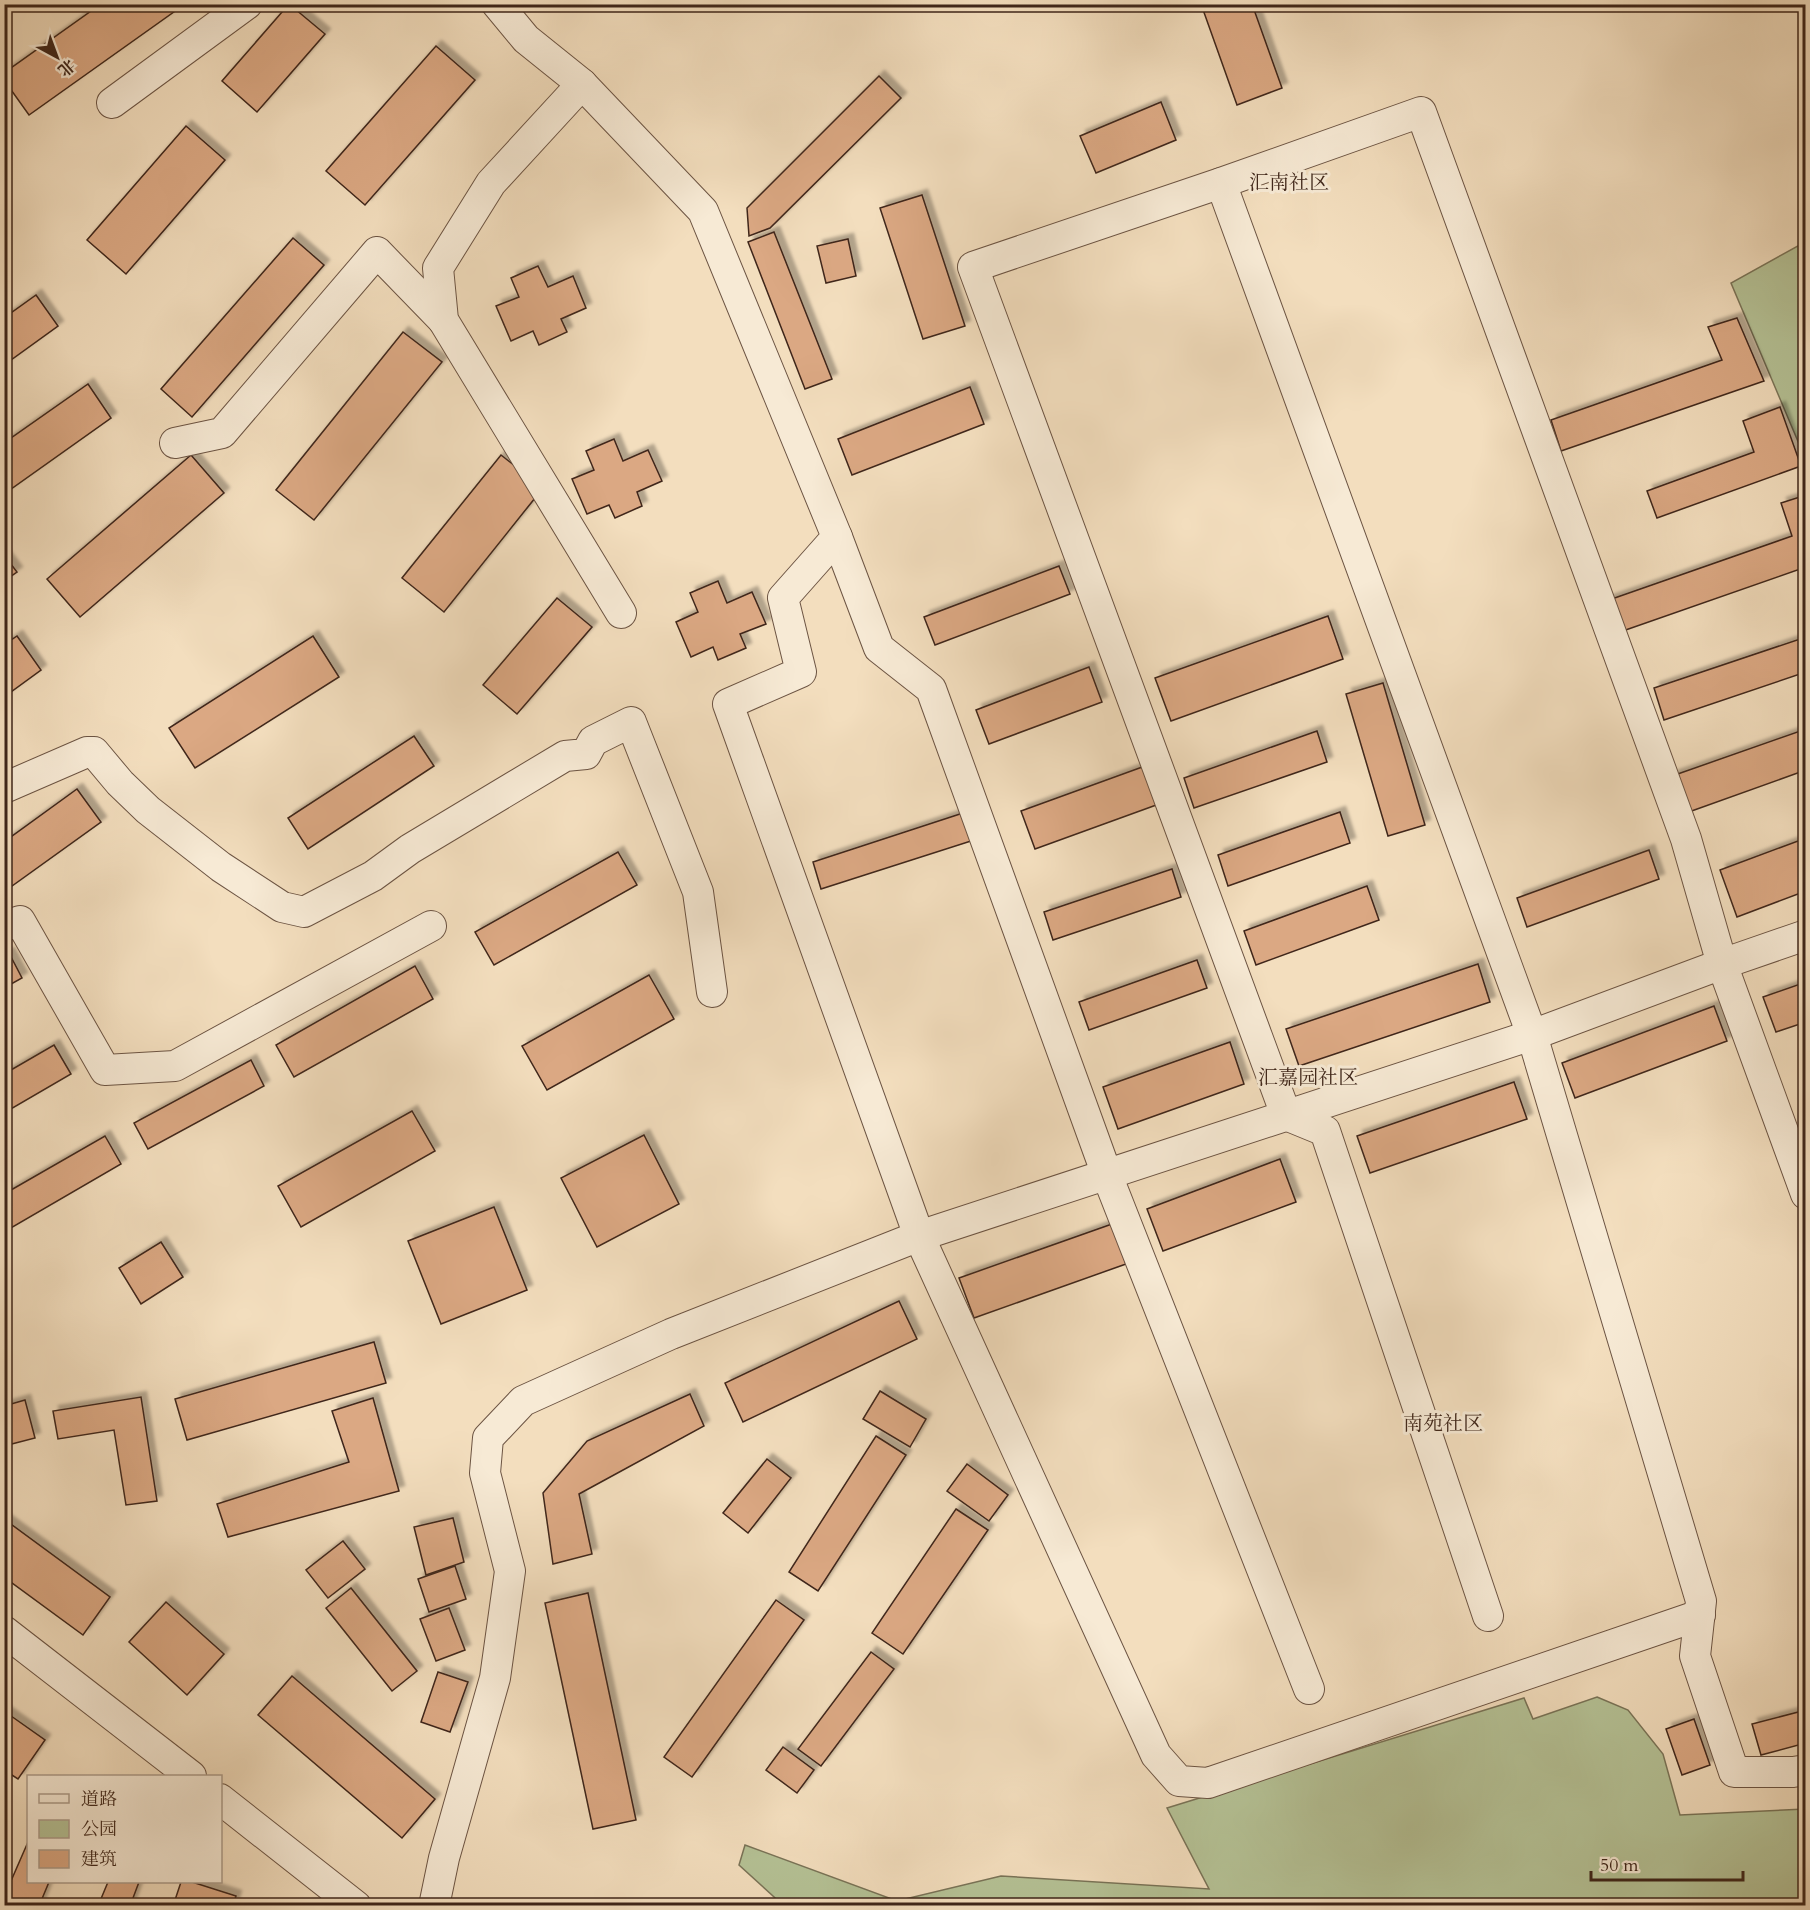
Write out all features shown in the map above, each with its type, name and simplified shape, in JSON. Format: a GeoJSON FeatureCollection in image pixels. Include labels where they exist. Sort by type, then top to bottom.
{"type":"FeatureCollection","features":[{"type":"Feature","properties":{"kind":"street"},"geometry":{"type":"LineString","coordinates":[[112,103],[247,4]]}},
{"type":"Feature","properties":{"kind":"street"},"geometry":{"type":"LineString","coordinates":[[497,4],[526,39],[582,84],[703,211],[837,537],[879,648],[931,689],[1107,1175],[1309,1689]]}},
{"type":"Feature","properties":{"kind":"street"},"geometry":{"type":"LineString","coordinates":[[443,320],[438,268],[491,183],[582,84]]}},
{"type":"Feature","properties":{"kind":"street"},"geometry":{"type":"LineString","coordinates":[[1488,1616],[1324,1131],[1286,1115],[973,267],[1421,112],[1686,839],[1722,964],[1806,1194]]}},
{"type":"Feature","properties":{"kind":"street"},"geometry":{"type":"LineString","coordinates":[[1221,183],[1533,1035],[1701,1601],[1695,1656],[1734,1772],[1806,1770]]}},
{"type":"Feature","properties":{"kind":"street"},"geometry":{"type":"LineString","coordinates":[[175,443],[222,433],[377,252],[443,320],[621,613]]}},
{"type":"Feature","properties":{"kind":"street"},"geometry":{"type":"LineString","coordinates":[[837,537],[783,598],[801,672],[728,704],[919,1236],[1156,1755],[1179,1781],[1208,1783],[1700,1615]]}},
{"type":"Feature","properties":{"kind":"street"},"geometry":{"type":"LineString","coordinates":[[4,788],[87,752],[94,752],[120,783],[148,810],[221,867],[282,907],[304,912],[373,876],[410,849],[566,756],[586,754],[593,741],[631,722],[698,892],[712,992]]}},
{"type":"Feature","properties":{"kind":"street"},"geometry":{"type":"LineString","coordinates":[[4,926],[20,921],[105,1070],[176,1066],[431,926]]}},
{"type":"Feature","properties":{"kind":"street"},"geometry":{"type":"LineString","coordinates":[[434,1905],[444,1858],[495,1678],[510,1571],[484,1473],[488,1438],[523,1401],[671,1334],[919,1236],[1533,1035],[1806,934]]}},
{"type":"Feature","properties":{"kind":"street"},"geometry":{"type":"LineString","coordinates":[[4,1631],[190,1775]]}},
{"type":"Feature","properties":{"kind":"street"},"geometry":{"type":"LineString","coordinates":[[222,1801],[356,1905]]}},
{"type":"Feature","properties":{"kind":"green space"},"geometry":{"type":"Polygon","coordinates":[[[1805,242],[1805,458],[1731,283],[1805,242]]]}},
{"type":"Feature","properties":{"kind":"green space"},"geometry":{"type":"Polygon","coordinates":[[[1597,1697],[1628,1710],[1663,1754],[1680,1815],[1805,1809],[1805,1905],[784,1906],[739,1865],[745,1845],[897,1901],[1001,1876],[1209,1889],[1167,1808],[1524,1698],[1533,1719],[1597,1697]]]}},
{"type":"Feature","properties":{"kind":"building"},"geometry":{"type":"Polygon","coordinates":[[[101,4],[185,4],[29,115],[4,80],[4,73],[101,4]]]}},
{"type":"Feature","properties":{"kind":"building"},"geometry":{"type":"Polygon","coordinates":[[[289,4],[325,34],[257,112],[222,81],[289,4]]]}},
{"type":"Feature","properties":{"kind":"building"},"geometry":{"type":"Polygon","coordinates":[[[1201,4],[1252,4],[1282,88],[1237,105],[1201,4]]]}},
{"type":"Feature","properties":{"kind":"building"},"geometry":{"type":"Polygon","coordinates":[[[436,46],[475,80],[365,205],[326,171],[436,46]]]}},
{"type":"Feature","properties":{"kind":"building"},"geometry":{"type":"Polygon","coordinates":[[[879,76],[901,98],[770,228],[749,236],[747,208],[879,76]]]}},
{"type":"Feature","properties":{"kind":"building"},"geometry":{"type":"Polygon","coordinates":[[[1161,102],[1176,140],[1096,173],[1080,136],[1161,102]]]}},
{"type":"Feature","properties":{"kind":"building"},"geometry":{"type":"Polygon","coordinates":[[[186,126],[225,160],[126,274],[87,240],[186,126]]]}},
{"type":"Feature","properties":{"kind":"building"},"geometry":{"type":"Polygon","coordinates":[[[922,195],[965,326],[923,339],[880,208],[922,195]]]}},
{"type":"Feature","properties":{"kind":"building"},"geometry":{"type":"Polygon","coordinates":[[[774,232],[832,379],[805,389],[748,242],[774,232]]]}},
{"type":"Feature","properties":{"kind":"building"},"geometry":{"type":"Polygon","coordinates":[[[293,238],[324,265],[192,417],[161,389],[293,238]]]}},
{"type":"Feature","properties":{"kind":"building"},"geometry":{"type":"Polygon","coordinates":[[[848,239],[856,276],[826,283],[817,246],[848,239]]]}},
{"type":"Feature","properties":{"kind":"building"},"geometry":{"type":"Polygon","coordinates":[[[538,266],[548,287],[573,276],[586,308],[561,319],[567,332],[539,345],[533,331],[511,341],[496,306],[519,297],[511,278],[538,266]]]}},
{"type":"Feature","properties":{"kind":"building"},"geometry":{"type":"Polygon","coordinates":[[[36,295],[58,326],[4,365],[4,318],[36,295]]]}},
{"type":"Feature","properties":{"kind":"building"},"geometry":{"type":"Polygon","coordinates":[[[1737,318],[1764,381],[1561,451],[1551,420],[1722,360],[1708,327],[1737,318]]]}},
{"type":"Feature","properties":{"kind":"building"},"geometry":{"type":"Polygon","coordinates":[[[403,332],[442,362],[314,520],[276,490],[403,332]]]}},
{"type":"Feature","properties":{"kind":"building"},"geometry":{"type":"Polygon","coordinates":[[[88,384],[111,418],[4,494],[4,443],[88,384]]]}},
{"type":"Feature","properties":{"kind":"building"},"geometry":{"type":"Polygon","coordinates":[[[970,387],[984,424],[852,475],[838,439],[970,387]]]}},
{"type":"Feature","properties":{"kind":"building"},"geometry":{"type":"Polygon","coordinates":[[[1780,407],[1801,466],[1657,518],[1647,491],[1754,452],[1743,421],[1780,407]]]}},
{"type":"Feature","properties":{"kind":"building"},"geometry":{"type":"Polygon","coordinates":[[[614,439],[623,461],[648,450],[662,481],[637,492],[642,506],[615,518],[609,505],[587,514],[572,479],[594,470],[586,451],[614,439]]]}},
{"type":"Feature","properties":{"kind":"building"},"geometry":{"type":"Polygon","coordinates":[[[191,455],[224,493],[80,617],[47,579],[191,455]]]}},
{"type":"Feature","properties":{"kind":"building"},"geometry":{"type":"Polygon","coordinates":[[[501,455],[543,488],[444,612],[402,578],[501,455]]]}},
{"type":"Feature","properties":{"kind":"building"},"geometry":{"type":"Polygon","coordinates":[[[1806,495],[1806,567],[1617,633],[1606,601],[1792,536],[1781,503],[1806,495]]]}},
{"type":"Feature","properties":{"kind":"building"},"geometry":{"type":"Polygon","coordinates":[[[4,555],[17,572],[4,581],[4,555]]]}},
{"type":"Feature","properties":{"kind":"building"},"geometry":{"type":"Polygon","coordinates":[[[1059,566],[1070,594],[935,645],[924,617],[1059,566]]]}},
{"type":"Feature","properties":{"kind":"building"},"geometry":{"type":"Polygon","coordinates":[[[718,581],[727,603],[752,592],[766,624],[740,634],[746,648],[718,660],[713,647],[691,657],[676,622],[698,612],[690,593],[718,581]]]}},
{"type":"Feature","properties":{"kind":"building"},"geometry":{"type":"Polygon","coordinates":[[[557,598],[592,627],[517,714],[483,685],[557,598]]]}},
{"type":"Feature","properties":{"kind":"building"},"geometry":{"type":"Polygon","coordinates":[[[1328,616],[1343,659],[1171,721],[1155,678],[1328,616]]]}},
{"type":"Feature","properties":{"kind":"building"},"geometry":{"type":"Polygon","coordinates":[[[17,636],[41,670],[4,697],[4,645],[17,636]]]}},
{"type":"Feature","properties":{"kind":"building"},"geometry":{"type":"Polygon","coordinates":[[[313,636],[339,677],[195,768],[169,728],[313,636]]]}},
{"type":"Feature","properties":{"kind":"building"},"geometry":{"type":"Polygon","coordinates":[[[1806,637],[1806,672],[1664,720],[1654,688],[1806,637]]]}},
{"type":"Feature","properties":{"kind":"building"},"geometry":{"type":"Polygon","coordinates":[[[1089,667],[1102,702],[989,744],[976,710],[1089,667]]]}},
{"type":"Feature","properties":{"kind":"building"},"geometry":{"type":"Polygon","coordinates":[[[1383,683],[1425,825],[1388,836],[1346,694],[1383,683]]]}},
{"type":"Feature","properties":{"kind":"building"},"geometry":{"type":"Polygon","coordinates":[[[1806,729],[1806,770],[1686,813],[1672,776],[1806,729]]]}},
{"type":"Feature","properties":{"kind":"building"},"geometry":{"type":"Polygon","coordinates":[[[1317,731],[1327,762],[1194,808],[1184,778],[1317,731]]]}},
{"type":"Feature","properties":{"kind":"building"},"geometry":{"type":"Polygon","coordinates":[[[414,736],[434,766],[308,849],[288,818],[414,736]]]}},
{"type":"Feature","properties":{"kind":"building"},"geometry":{"type":"Polygon","coordinates":[[[1145,766],[1159,804],[1035,849],[1021,811],[1145,766]]]}},
{"type":"Feature","properties":{"kind":"building"},"geometry":{"type":"Polygon","coordinates":[[[77,789],[101,822],[12,886],[4,876],[4,842],[77,789]]]}},
{"type":"Feature","properties":{"kind":"building"},"geometry":{"type":"Polygon","coordinates":[[[1340,812],[1350,843],[1228,886],[1218,855],[1340,812]]]}},
{"type":"Feature","properties":{"kind":"building"},"geometry":{"type":"Polygon","coordinates":[[[963,813],[971,841],[821,889],[813,862],[963,813]]]}},
{"type":"Feature","properties":{"kind":"building"},"geometry":{"type":"Polygon","coordinates":[[[1806,838],[1806,891],[1737,917],[1720,870],[1806,838]]]}},
{"type":"Feature","properties":{"kind":"building"},"geometry":{"type":"Polygon","coordinates":[[[1649,850],[1659,879],[1527,927],[1517,898],[1649,850]]]}},
{"type":"Feature","properties":{"kind":"building"},"geometry":{"type":"Polygon","coordinates":[[[618,852],[637,885],[494,965],[475,932],[618,852]]]}},
{"type":"Feature","properties":{"kind":"building"},"geometry":{"type":"Polygon","coordinates":[[[1172,869],[1181,897],[1053,940],[1044,912],[1172,869]]]}},
{"type":"Feature","properties":{"kind":"building"},"geometry":{"type":"Polygon","coordinates":[[[1367,886],[1379,920],[1256,965],[1244,931],[1367,886]]]}},
{"type":"Feature","properties":{"kind":"building"},"geometry":{"type":"Polygon","coordinates":[[[9,953],[22,978],[4,988],[4,955],[9,953]]]}},
{"type":"Feature","properties":{"kind":"building"},"geometry":{"type":"Polygon","coordinates":[[[1197,960],[1207,988],[1089,1030],[1079,1002],[1197,960]]]}},
{"type":"Feature","properties":{"kind":"building"},"geometry":{"type":"Polygon","coordinates":[[[1478,964],[1490,1002],[1299,1066],[1286,1029],[1478,964]]]}},
{"type":"Feature","properties":{"kind":"building"},"geometry":{"type":"Polygon","coordinates":[[[415,966],[433,999],[294,1077],[276,1045],[415,966]]]}},
{"type":"Feature","properties":{"kind":"building"},"geometry":{"type":"Polygon","coordinates":[[[649,975],[674,1019],[547,1090],[522,1046],[649,975]]]}},
{"type":"Feature","properties":{"kind":"building"},"geometry":{"type":"Polygon","coordinates":[[[1806,982],[1806,1022],[1776,1032],[1763,997],[1806,982]]]}},
{"type":"Feature","properties":{"kind":"building"},"geometry":{"type":"Polygon","coordinates":[[[1714,1006],[1727,1041],[1575,1098],[1562,1063],[1714,1006]]]}},
{"type":"Feature","properties":{"kind":"building"},"geometry":{"type":"Polygon","coordinates":[[[1230,1042],[1244,1084],[1118,1129],[1103,1087],[1230,1042]]]}},
{"type":"Feature","properties":{"kind":"building"},"geometry":{"type":"Polygon","coordinates":[[[54,1045],[71,1074],[4,1113],[4,1074],[54,1045]]]}},
{"type":"Feature","properties":{"kind":"building"},"geometry":{"type":"Polygon","coordinates":[[[251,1060],[264,1086],[148,1149],[134,1123],[251,1060]]]}},
{"type":"Feature","properties":{"kind":"building"},"geometry":{"type":"Polygon","coordinates":[[[1514,1082],[1527,1119],[1370,1173],[1357,1136],[1514,1082]]]}},
{"type":"Feature","properties":{"kind":"building"},"geometry":{"type":"Polygon","coordinates":[[[412,1111],[435,1151],[301,1227],[278,1186],[412,1111]]]}},
{"type":"Feature","properties":{"kind":"building"},"geometry":{"type":"Polygon","coordinates":[[[644,1135],[679,1204],[597,1247],[561,1178],[644,1135]]]}},
{"type":"Feature","properties":{"kind":"building"},"geometry":{"type":"Polygon","coordinates":[[[105,1136],[121,1164],[4,1232],[4,1194],[105,1136]]]}},
{"type":"Feature","properties":{"kind":"building"},"geometry":{"type":"Polygon","coordinates":[[[1280,1159],[1296,1202],[1163,1251],[1147,1209],[1280,1159]]]}},
{"type":"Feature","properties":{"kind":"building"},"geometry":{"type":"Polygon","coordinates":[[[494,1207],[527,1290],[441,1324],[408,1241],[494,1207]]]}},
{"type":"Feature","properties":{"kind":"building"},"geometry":{"type":"Polygon","coordinates":[[[1112,1224],[1126,1264],[974,1318],[959,1278],[1112,1224]]]}},
{"type":"Feature","properties":{"kind":"building"},"geometry":{"type":"Polygon","coordinates":[[[161,1242],[183,1277],[141,1304],[119,1268],[161,1242]]]}},
{"type":"Feature","properties":{"kind":"building"},"geometry":{"type":"Polygon","coordinates":[[[899,1301],[917,1339],[743,1422],[725,1383],[899,1301]]]}},
{"type":"Feature","properties":{"kind":"building"},"geometry":{"type":"Polygon","coordinates":[[[374,1342],[386,1383],[187,1440],[175,1399],[374,1342]]]}},
{"type":"Feature","properties":{"kind":"building"},"geometry":{"type":"Polygon","coordinates":[[[880,1391],[926,1419],[910,1447],[863,1419],[880,1391]]]}},
{"type":"Feature","properties":{"kind":"building"},"geometry":{"type":"Polygon","coordinates":[[[690,1394],[704,1426],[579,1494],[592,1554],[553,1564],[543,1493],[587,1441],[690,1394]]]}},
{"type":"Feature","properties":{"kind":"building"},"geometry":{"type":"Polygon","coordinates":[[[141,1397],[157,1501],[126,1505],[114,1430],[58,1439],[53,1411],[141,1397]]]}},
{"type":"Feature","properties":{"kind":"building"},"geometry":{"type":"Polygon","coordinates":[[[373,1398],[399,1491],[228,1537],[217,1504],[349,1462],[332,1411],[373,1398]]]}},
{"type":"Feature","properties":{"kind":"building"},"geometry":{"type":"Polygon","coordinates":[[[25,1400],[35,1438],[4,1446],[4,1406],[25,1400]]]}},
{"type":"Feature","properties":{"kind":"building"},"geometry":{"type":"Polygon","coordinates":[[[876,1436],[906,1455],[818,1591],[789,1572],[876,1436]]]}},
{"type":"Feature","properties":{"kind":"building"},"geometry":{"type":"Polygon","coordinates":[[[767,1459],[791,1478],[748,1533],[723,1513],[767,1459]]]}},
{"type":"Feature","properties":{"kind":"building"},"geometry":{"type":"Polygon","coordinates":[[[967,1464],[1008,1495],[989,1521],[947,1491],[967,1464]]]}},
{"type":"Feature","properties":{"kind":"building"},"geometry":{"type":"Polygon","coordinates":[[[956,1509],[988,1530],[903,1654],[872,1633],[956,1509]]]}},
{"type":"Feature","properties":{"kind":"building"},"geometry":{"type":"Polygon","coordinates":[[[453,1518],[464,1562],[426,1575],[414,1527],[453,1518]]]}},
{"type":"Feature","properties":{"kind":"building"},"geometry":{"type":"Polygon","coordinates":[[[4,1519],[110,1597],[83,1635],[4,1577],[4,1519]]]}},
{"type":"Feature","properties":{"kind":"building"},"geometry":{"type":"Polygon","coordinates":[[[343,1541],[365,1569],[328,1598],[306,1570],[343,1541]]]}},
{"type":"Feature","properties":{"kind":"building"},"geometry":{"type":"Polygon","coordinates":[[[455,1566],[466,1599],[429,1612],[418,1579],[455,1566]]]}},
{"type":"Feature","properties":{"kind":"building"},"geometry":{"type":"Polygon","coordinates":[[[351,1588],[417,1671],[392,1691],[326,1608],[351,1588]]]}},
{"type":"Feature","properties":{"kind":"building"},"geometry":{"type":"Polygon","coordinates":[[[588,1593],[636,1820],[593,1829],[545,1603],[588,1593]]]}},
{"type":"Feature","properties":{"kind":"building"},"geometry":{"type":"Polygon","coordinates":[[[776,1600],[804,1620],[692,1777],[664,1757],[776,1600]]]}},
{"type":"Feature","properties":{"kind":"building"},"geometry":{"type":"Polygon","coordinates":[[[166,1602],[224,1654],[187,1695],[129,1642],[166,1602]]]}},
{"type":"Feature","properties":{"kind":"building"},"geometry":{"type":"Polygon","coordinates":[[[449,1608],[465,1650],[436,1661],[420,1619],[449,1608]]]}},
{"type":"Feature","properties":{"kind":"building"},"geometry":{"type":"Polygon","coordinates":[[[871,1652],[894,1669],[821,1766],[798,1749],[871,1652]]]}},
{"type":"Feature","properties":{"kind":"building"},"geometry":{"type":"Polygon","coordinates":[[[438,1672],[468,1682],[450,1732],[421,1722],[438,1672]]]}},
{"type":"Feature","properties":{"kind":"building"},"geometry":{"type":"Polygon","coordinates":[[[292,1676],[435,1799],[402,1838],[258,1715],[292,1676]]]}},
{"type":"Feature","properties":{"kind":"building"},"geometry":{"type":"Polygon","coordinates":[[[1806,1710],[1806,1743],[1761,1755],[1752,1724],[1806,1710]]]}},
{"type":"Feature","properties":{"kind":"building"},"geometry":{"type":"Polygon","coordinates":[[[4,1711],[45,1740],[18,1779],[4,1770],[4,1711]]]}},
{"type":"Feature","properties":{"kind":"building"},"geometry":{"type":"Polygon","coordinates":[[[1694,1719],[1710,1765],[1682,1775],[1666,1729],[1694,1719]]]}},
{"type":"Feature","properties":{"kind":"building"},"geometry":{"type":"Polygon","coordinates":[[[783,1747],[814,1770],[797,1793],[766,1770],[783,1747]]]}},
{"type":"Feature","properties":{"kind":"building"},"geometry":{"type":"Polygon","coordinates":[[[27,1844],[27,1883],[49,1883],[39,1906],[4,1906],[4,1897],[27,1844]]]}},
{"type":"Feature","properties":{"kind":"building"},"geometry":{"type":"Polygon","coordinates":[[[108,1883],[139,1883],[130,1906],[98,1906],[108,1883]]]}},
{"type":"Feature","properties":{"kind":"building"},"geometry":{"type":"Polygon","coordinates":[[[181,1883],[195,1883],[236,1896],[233,1906],[173,1906],[181,1883]]]}},
{"type":"Feature","properties":{"kind":"district","name":"汇南社区"},"geometry":{"type":"Point","coordinates":[1289,182]}},
{"type":"Feature","properties":{"kind":"district","name":"汇嘉园社区"},"geometry":{"type":"Point","coordinates":[1308,1077]}},
{"type":"Feature","properties":{"kind":"district","name":"南苑社区"},"geometry":{"type":"Point","coordinates":[1443,1423]}}]}
